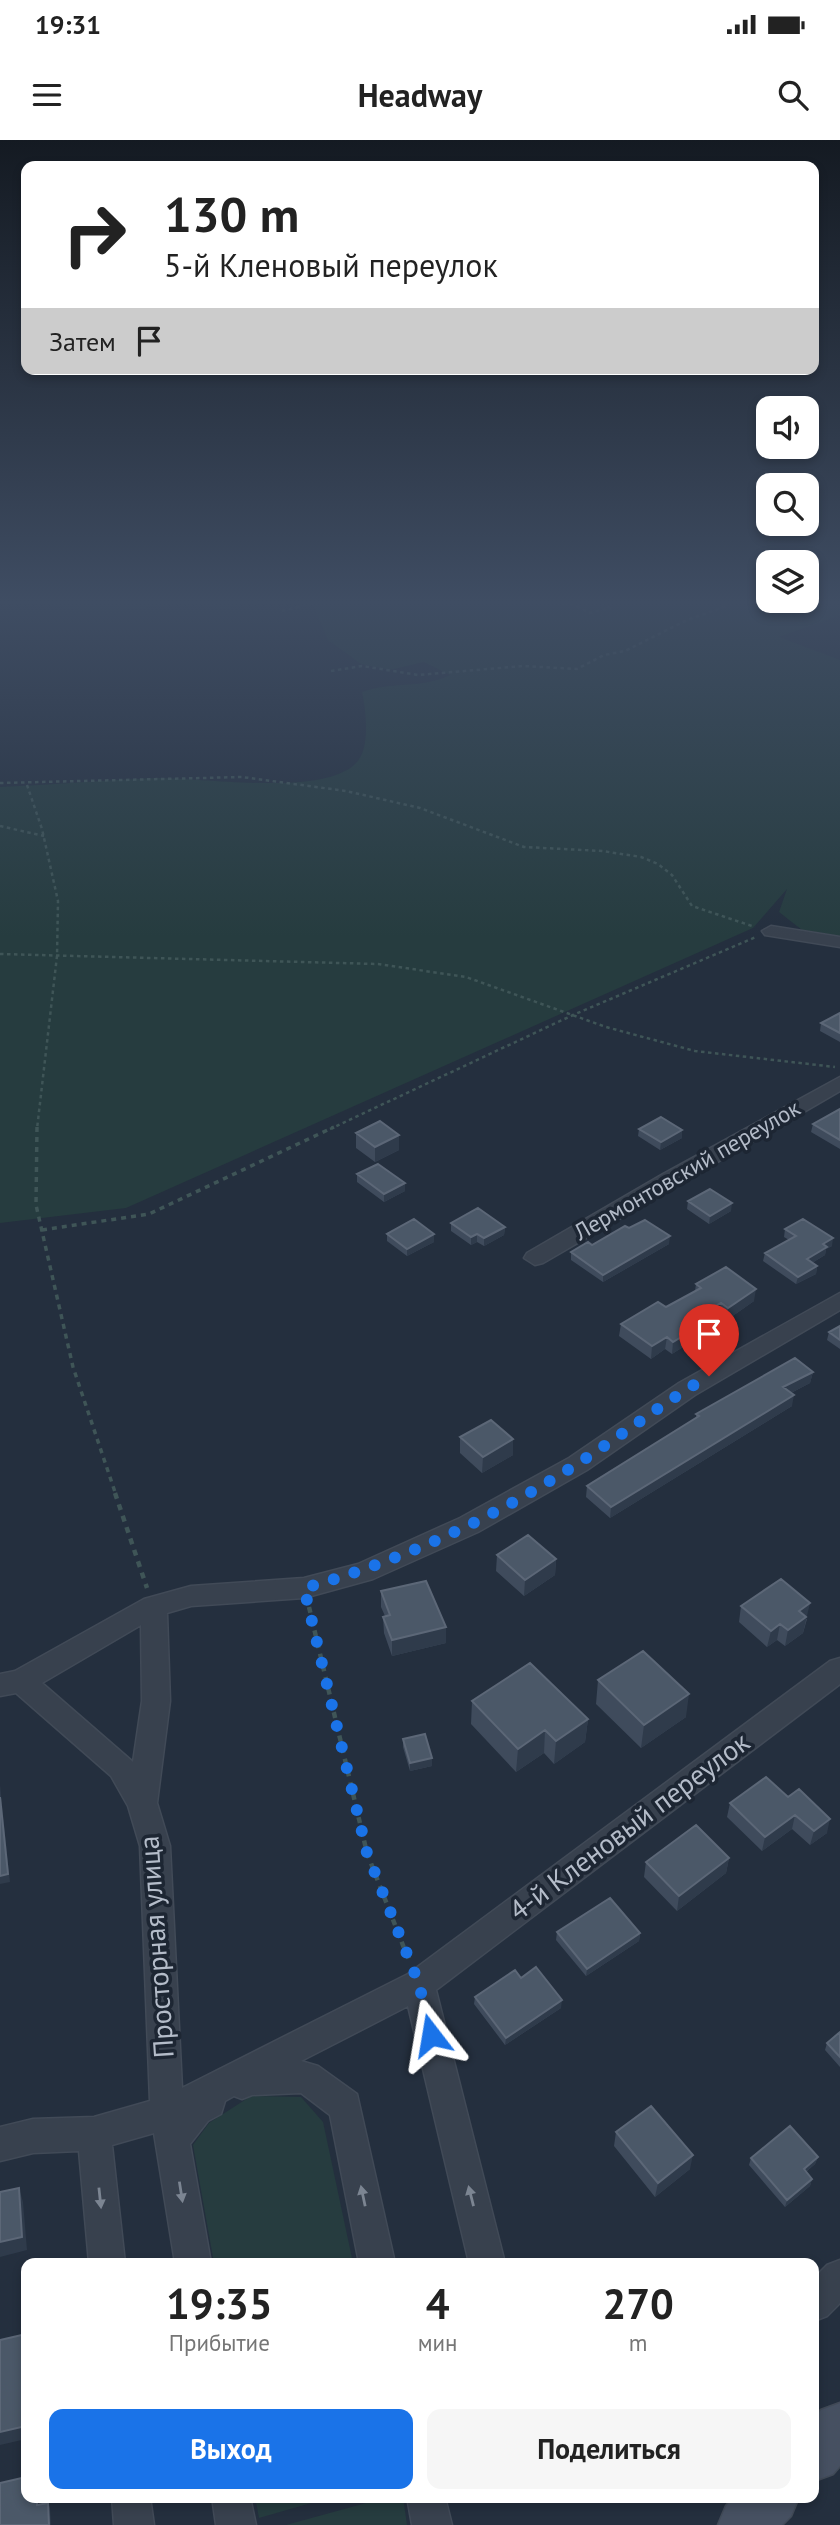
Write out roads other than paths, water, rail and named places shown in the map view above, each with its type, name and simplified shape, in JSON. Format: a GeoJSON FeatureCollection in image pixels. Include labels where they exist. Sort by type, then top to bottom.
{"type":"FeatureCollection","features":[{"type":"Feature","properties":{"kind":"main road"},"geometry":{"type":"LineString","coordinates":[[819,2450],[840,2429]]}},
{"type":"Feature","properties":{"kind":"main road"},"geometry":{"type":"LineString","coordinates":[[746,2525],[766,2503]]}},
{"type":"Feature","properties":{"kind":"street"},"geometry":{"type":"LineString","coordinates":[[771,931],[840,942]]}},
{"type":"Feature","properties":{"kind":"street","name":"Лермонтовский переулок"},"geometry":{"type":"LineString","coordinates":[[535,1258],[670,1178],[840,1083]]}},
{"type":"Feature","properties":{"kind":"street"},"geometry":{"type":"LineString","coordinates":[[10,1683],[153,1606],[191,1596],[304,1588],[364,1572],[469,1525],[578,1464],[687,1389],[840,1300]]}},
{"type":"Feature","properties":{"kind":"street"},"geometry":{"type":"LineString","coordinates":[[142,1803],[156,1701],[157,1653],[153,1606]]}},
{"type":"Feature","properties":{"kind":"street","name":"4-й Кленовый переулок"},"geometry":{"type":"LineString","coordinates":[[0,2144],[33,2136],[94,2134],[170,2126],[419,1984],[840,1669]]}},
{"type":"Feature","properties":{"kind":"street","name":"Просторная улица"},"geometry":{"type":"LineString","coordinates":[[10,1683],[121,1767],[142,1803],[155,1846],[170,2126],[192,2258]]}},
{"type":"Feature","properties":{"kind":"street"},"geometry":{"type":"LineString","coordinates":[[419,1984],[486,2258]]}},
{"type":"Feature","properties":{"kind":"street"},"geometry":{"type":"LineString","coordinates":[[170,2126],[248,2079],[306,2077],[345,2106],[376,2258]]}},
{"type":"Feature","properties":{"kind":"street"},"geometry":{"type":"LineString","coordinates":[[94,2134],[106,2258]]}},
{"type":"Feature","properties":{"kind":"street"},"geometry":{"type":"LineString","coordinates":[[819,2298],[840,2278]]}},
{"type":"Feature","properties":{"kind":"street"},"geometry":{"type":"LineString","coordinates":[[132,2503],[134,2525]]}},
{"type":"Feature","properties":{"kind":"street"},"geometry":{"type":"LineString","coordinates":[[232,2503],[236,2525]]}},
{"type":"Feature","properties":{"kind":"street"},"geometry":{"type":"LineString","coordinates":[[427,2503],[432,2525]]}}]}
